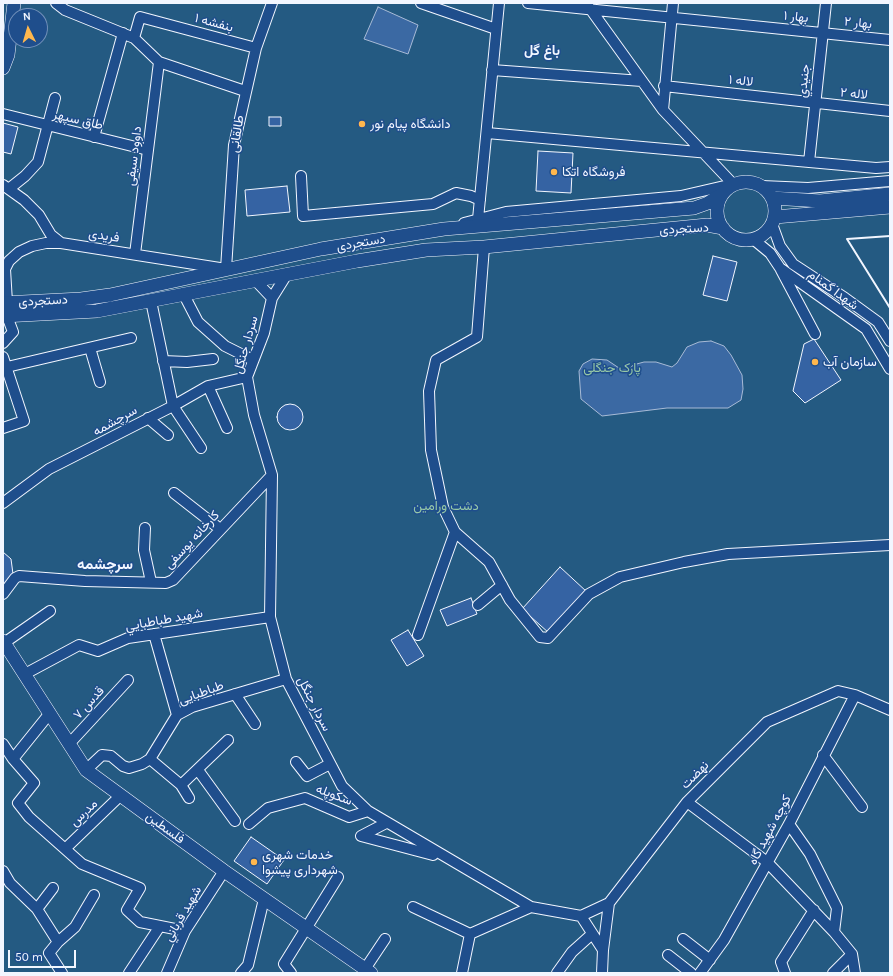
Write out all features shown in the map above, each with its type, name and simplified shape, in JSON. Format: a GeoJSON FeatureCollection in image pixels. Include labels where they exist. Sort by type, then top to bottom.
{"type":"FeatureCollection","features":[{"type":"Feature","properties":{"kind":"main road"},"geometry":{"type":"LineString","coordinates":[[3,68],[14,3]]}},
{"type":"Feature","properties":{"kind":"main road"},"geometry":{"type":"LineString","coordinates":[[752,182],[762,186],[772,198],[775,209],[773,220],[767,231],[753,239],[736,238],[722,228],[717,216],[719,196],[733,184],[752,182]]}},
{"type":"Feature","properties":{"kind":"main road"},"geometry":{"type":"LineString","coordinates":[[772,198],[820,201],[890,194]]}},
{"type":"Feature","properties":{"kind":"main road","name":"دستجردی"},"geometry":{"type":"LineString","coordinates":[[5,303],[81,299],[110,295],[226,269],[322,250],[444,229],[694,208],[708,203],[719,196]]}},
{"type":"Feature","properties":{"kind":"main road"},"geometry":{"type":"LineString","coordinates":[[773,220],[890,207]]}},
{"type":"Feature","properties":{"kind":"main road","name":"دستجردی"},"geometry":{"type":"LineString","coordinates":[[5,316],[98,311],[287,274],[426,250],[484,247],[707,225],[722,228]]}},
{"type":"Feature","properties":{"kind":"main road","name":"فلسطین"},"geometry":{"type":"LineString","coordinates":[[4,642],[86,770],[224,871],[368,971]]}},
{"type":"Feature","properties":{"kind":"street"},"geometry":{"type":"LineString","coordinates":[[56,3],[65,10],[134,38],[159,62],[246,91]]}},
{"type":"Feature","properties":{"kind":"street","name":"طالقانی"},"geometry":{"type":"LineString","coordinates":[[226,269],[234,145],[256,48],[272,3]]}},
{"type":"Feature","properties":{"kind":"street"},"geometry":{"type":"LineString","coordinates":[[421,3],[496,29]]}},
{"type":"Feature","properties":{"kind":"street"},"geometry":{"type":"LineString","coordinates":[[478,220],[499,3]]}},
{"type":"Feature","properties":{"kind":"street","name":"بهار ۱"},"geometry":{"type":"LineString","coordinates":[[528,3],[588,6],[671,18],[823,33]]}},
{"type":"Feature","properties":{"kind":"street"},"geometry":{"type":"LineString","coordinates":[[663,110],[664,86],[673,3]]}},
{"type":"Feature","properties":{"kind":"street","name":"جنيدي"},"geometry":{"type":"LineString","coordinates":[[809,162],[826,3]]}},
{"type":"Feature","properties":{"kind":"street"},"geometry":{"type":"LineString","coordinates":[[588,6],[663,110],[733,184]]}},
{"type":"Feature","properties":{"kind":"street","name":"بنفشه ۱"},"geometry":{"type":"LineString","coordinates":[[134,38],[140,17],[256,48]]}},
{"type":"Feature","properties":{"kind":"street","name":"بهار ۲"},"geometry":{"type":"LineString","coordinates":[[823,33],[890,40]]}},
{"type":"Feature","properties":{"kind":"street"},"geometry":{"type":"LineString","coordinates":[[94,137],[122,34]]}},
{"type":"Feature","properties":{"kind":"street","name":"داوود سیفی"},"geometry":{"type":"LineString","coordinates":[[135,254],[159,62]]}},
{"type":"Feature","properties":{"kind":"street"},"geometry":{"type":"LineString","coordinates":[[492,70],[642,81]]}},
{"type":"Feature","properties":{"kind":"street","name":"لاله ۱"},"geometry":{"type":"LineString","coordinates":[[664,86],[815,102]]}},
{"type":"Feature","properties":{"kind":"street"},"geometry":{"type":"LineString","coordinates":[[55,98],[38,162],[25,176],[6,186],[38,215],[51,235],[60,243]]}},
{"type":"Feature","properties":{"kind":"street","name":"لاله ۲"},"geometry":{"type":"LineString","coordinates":[[815,102],[890,111]]}},
{"type":"Feature","properties":{"kind":"street","name":"طاق سپهر"},"geometry":{"type":"LineString","coordinates":[[3,114],[148,150]]}},
{"type":"Feature","properties":{"kind":"street"},"geometry":{"type":"LineString","coordinates":[[487,133],[876,168],[890,167]]}},
{"type":"Feature","properties":{"kind":"street"},"geometry":{"type":"LineString","coordinates":[[301,176],[303,216],[433,204],[456,193],[471,196],[480,200]]}},
{"type":"Feature","properties":{"kind":"street"},"geometry":{"type":"LineString","coordinates":[[762,186],[808,188],[890,181]]}},
{"type":"Feature","properties":{"kind":"street"},"geometry":{"type":"LineString","coordinates":[[444,229],[506,212],[681,196],[733,184]]}},
{"type":"Feature","properties":{"kind":"street","name":"شهدا گمنام"},"geometry":{"type":"LineString","coordinates":[[773,220],[780,246],[793,264],[845,298],[878,322],[890,341]]}},
{"type":"Feature","properties":{"kind":"street","name":"شهدا گمنام"},"geometry":{"type":"LineString","coordinates":[[753,239],[770,254],[780,268],[866,329],[890,369]]}},
{"type":"Feature","properties":{"kind":"street","name":"فریدی"},"geometry":{"type":"LineString","coordinates":[[5,303],[4,280],[5,270],[9,261],[19,252],[32,246],[46,243],[60,243],[226,269]]}},
{"type":"Feature","properties":{"kind":"street"},"geometry":{"type":"LineString","coordinates":[[484,247],[477,338],[436,360],[429,391],[431,450],[443,507],[455,532],[489,562],[510,600],[540,638],[548,638],[589,594],[620,576],[677,563],[728,554],[890,545]]}},
{"type":"Feature","properties":{"kind":"street"},"geometry":{"type":"LineString","coordinates":[[780,268],[815,334]]}},
{"type":"Feature","properties":{"kind":"street","name":"سردار جنگل"},"geometry":{"type":"LineString","coordinates":[[287,274],[272,298],[264,333],[247,377],[254,415],[272,475],[270,617],[286,679],[342,786],[368,811],[447,859],[531,907],[581,916]]}},
{"type":"Feature","properties":{"kind":"street"},"geometry":{"type":"LineString","coordinates":[[255,280],[272,298]]}},
{"type":"Feature","properties":{"kind":"street"},"geometry":{"type":"LineString","coordinates":[[184,295],[198,322],[225,346],[253,360]]}},
{"type":"Feature","properties":{"kind":"street"},"geometry":{"type":"LineString","coordinates":[[151,301],[172,406],[201,448]]}},
{"type":"Feature","properties":{"kind":"street"},"geometry":{"type":"LineString","coordinates":[[3,342],[13,332],[5,316]]}},
{"type":"Feature","properties":{"kind":"street"},"geometry":{"type":"LineString","coordinates":[[8,367],[131,338]]}},
{"type":"Feature","properties":{"kind":"street"},"geometry":{"type":"LineString","coordinates":[[90,348],[100,382]]}},
{"type":"Feature","properties":{"kind":"street"},"geometry":{"type":"LineString","coordinates":[[3,357],[8,367],[24,420],[3,428]]}},
{"type":"Feature","properties":{"kind":"street"},"geometry":{"type":"LineString","coordinates":[[163,361],[188,362],[213,359]]}},
{"type":"Feature","properties":{"kind":"street","name":"سرچشمه"},"geometry":{"type":"LineString","coordinates":[[3,502],[50,469],[88,451],[208,386],[247,377]]}},
{"type":"Feature","properties":{"kind":"street"},"geometry":{"type":"LineString","coordinates":[[208,386],[227,428]]}},
{"type":"Feature","properties":{"kind":"street"},"geometry":{"type":"LineString","coordinates":[[148,418],[168,435]]}},
{"type":"Feature","properties":{"kind":"street","name":"کارخانه یوسفی"},"geometry":{"type":"LineString","coordinates":[[3,594],[15,578],[19,576],[85,581],[166,583],[173,580],[272,475]]}},
{"type":"Feature","properties":{"kind":"street"},"geometry":{"type":"LineString","coordinates":[[174,493],[220,529]]}},
{"type":"Feature","properties":{"kind":"street"},"geometry":{"type":"LineString","coordinates":[[145,528],[144,550],[152,582]]}},
{"type":"Feature","properties":{"kind":"street"},"geometry":{"type":"LineString","coordinates":[[418,635],[455,532]]}},
{"type":"Feature","properties":{"kind":"street"},"geometry":{"type":"LineString","coordinates":[[478,605],[502,585]]}},
{"type":"Feature","properties":{"kind":"street"},"geometry":{"type":"LineString","coordinates":[[4,642],[50,611]]}},
{"type":"Feature","properties":{"kind":"street","name":"شهيد طباطبايي"},"geometry":{"type":"LineString","coordinates":[[25,674],[79,645],[98,651],[128,638],[270,617]]}},
{"type":"Feature","properties":{"kind":"street"},"geometry":{"type":"LineString","coordinates":[[154,634],[177,715]]}},
{"type":"Feature","properties":{"kind":"street","name":"طباطبایی"},"geometry":{"type":"LineString","coordinates":[[150,759],[177,715],[192,707],[286,679]]}},
{"type":"Feature","properties":{"kind":"street","name":"قدس ۷"},"geometry":{"type":"LineString","coordinates":[[69,744],[128,680]]}},
{"type":"Feature","properties":{"kind":"street","name":"نهضت"},"geometry":{"type":"LineString","coordinates":[[581,916],[609,902],[687,802],[767,722],[838,691],[855,695],[890,710]]}},
{"type":"Feature","properties":{"kind":"street"},"geometry":{"type":"LineString","coordinates":[[235,694],[255,724]]}},
{"type":"Feature","properties":{"kind":"street","name":"کوچه شهید گاه"},"geometry":{"type":"LineString","coordinates":[[700,973],[724,940],[789,824],[855,695]]}},
{"type":"Feature","properties":{"kind":"street"},"geometry":{"type":"LineString","coordinates":[[13,759],[50,713]]}},
{"type":"Feature","properties":{"kind":"street"},"geometry":{"type":"LineString","coordinates":[[181,786],[228,740]]}},
{"type":"Feature","properties":{"kind":"street"},"geometry":{"type":"LineString","coordinates":[[3,744],[13,759],[34,783],[18,802],[29,817],[66,848],[82,864],[140,888],[127,910],[140,922],[185,931]]}},
{"type":"Feature","properties":{"kind":"street"},"geometry":{"type":"LineString","coordinates":[[86,770],[102,755],[112,756],[123,766],[129,768],[150,759],[181,786],[189,798]]}},
{"type":"Feature","properties":{"kind":"street"},"geometry":{"type":"LineString","coordinates":[[823,755],[862,807]]}},
{"type":"Feature","properties":{"kind":"street"},"geometry":{"type":"LineString","coordinates":[[296,762],[307,776],[330,764]]}},
{"type":"Feature","properties":{"kind":"street"},"geometry":{"type":"LineString","coordinates":[[198,770],[235,821]]}},
{"type":"Feature","properties":{"kind":"street","name":"مدرس"},"geometry":{"type":"LineString","coordinates":[[66,848],[120,796]]}},
{"type":"Feature","properties":{"kind":"street","name":"سکوپله"},"geometry":{"type":"LineString","coordinates":[[249,824],[268,808],[305,798],[349,817],[368,811]]}},
{"type":"Feature","properties":{"kind":"street"},"geometry":{"type":"LineString","coordinates":[[687,802],[767,862],[814,910],[852,954],[855,973]]}},
{"type":"Feature","properties":{"kind":"street"},"geometry":{"type":"LineString","coordinates":[[386,823],[360,836],[447,859]]}},
{"type":"Feature","properties":{"kind":"street"},"geometry":{"type":"LineString","coordinates":[[789,824],[810,854],[836,908],[834,932]]}},
{"type":"Feature","properties":{"kind":"street"},"geometry":{"type":"LineString","coordinates":[[3,871],[10,883],[37,909],[58,942]]}},
{"type":"Feature","properties":{"kind":"street","name":"شهيد قرباني"},"geometry":{"type":"LineString","coordinates":[[167,973],[185,931],[224,871]]}},
{"type":"Feature","properties":{"kind":"street"},"geometry":{"type":"LineString","coordinates":[[291,973],[284,964],[338,877]]}},
{"type":"Feature","properties":{"kind":"street"},"geometry":{"type":"LineString","coordinates":[[37,909],[53,888]]}},
{"type":"Feature","properties":{"kind":"street"},"geometry":{"type":"LineString","coordinates":[[62,973],[49,953],[58,942],[75,928],[94,895]]}},
{"type":"Feature","properties":{"kind":"street"},"geometry":{"type":"LineString","coordinates":[[240,973],[248,965],[264,899]]}},
{"type":"Feature","properties":{"kind":"street"},"geometry":{"type":"LineString","coordinates":[[602,973],[603,950],[609,902]]}},
{"type":"Feature","properties":{"kind":"street"},"geometry":{"type":"LineString","coordinates":[[412,907],[470,934],[531,907]]}},
{"type":"Feature","properties":{"kind":"street"},"geometry":{"type":"LineString","coordinates":[[785,973],[781,962],[814,910]]}},
{"type":"Feature","properties":{"kind":"street"},"geometry":{"type":"LineString","coordinates":[[581,916],[603,950]]}},
{"type":"Feature","properties":{"kind":"street"},"geometry":{"type":"LineString","coordinates":[[129,973],[160,926]]}},
{"type":"Feature","properties":{"kind":"street"},"geometry":{"type":"LineString","coordinates":[[462,973],[470,934]]}},
{"type":"Feature","properties":{"kind":"street"},"geometry":{"type":"LineString","coordinates":[[557,973],[572,952],[592,934]]}},
{"type":"Feature","properties":{"kind":"street"},"geometry":{"type":"LineString","coordinates":[[368,971],[385,939]]}},
{"type":"Feature","properties":{"kind":"street"},"geometry":{"type":"LineString","coordinates":[[683,939],[710,960]]}},
{"type":"Feature","properties":{"kind":"street"},"geometry":{"type":"LineString","coordinates":[[833,973],[852,954]]}},
{"type":"Feature","properties":{"kind":"street"},"geometry":{"type":"LineString","coordinates":[[668,956],[690,973]]}},
{"type":"Feature","properties":{"kind":"green space","name":"دشت ورامین"},"geometry":{"type":"Polygon","coordinates":[[[3,3],[890,3],[890,973],[3,973],[3,3]]]}},
{"type":"Feature","properties":{"kind":"shaded area"},"geometry":{"type":"Polygon","coordinates":[[[378,7],[418,25],[408,54],[364,39],[378,7]]]}},
{"type":"Feature","properties":{"kind":"shaded area"},"geometry":{"type":"Polygon","coordinates":[[[711,341],[724,346],[731,355],[742,375],[743,389],[741,400],[728,408],[667,408],[602,416],[581,399],[579,371],[583,364],[592,359],[607,360],[622,370],[630,369],[633,365],[644,362],[656,362],[672,367],[677,363],[687,347],[699,342],[711,341]]]}},
{"type":"Feature","properties":{"kind":"building"},"geometry":{"type":"Polygon","coordinates":[[[269,117],[281,117],[281,126],[269,126],[269,117]]]}},
{"type":"Feature","properties":{"kind":"building"},"geometry":{"type":"Polygon","coordinates":[[[3,123],[18,127],[11,154],[3,152],[3,123]]]}},
{"type":"Feature","properties":{"kind":"building","name":"فروشگاه اتکا"},"geometry":{"type":"Polygon","coordinates":[[[538,151],[573,153],[571,193],[536,191],[538,151]]]}},
{"type":"Feature","properties":{"kind":"building"},"geometry":{"type":"Polygon","coordinates":[[[287,186],[290,212],[247,216],[245,190],[287,186]]]}},
{"type":"Feature","properties":{"kind":"building"},"geometry":{"type":"Polygon","coordinates":[[[713,256],[737,262],[727,301],[703,295],[713,256]]]}},
{"type":"Feature","properties":{"kind":"building","name":"سازمان آب"},"geometry":{"type":"Polygon","coordinates":[[[814,339],[841,380],[805,403],[793,391],[804,344],[814,339]]]}},
{"type":"Feature","properties":{"kind":"building"},"geometry":{"type":"Polygon","coordinates":[[[290,404],[299,408],[303,417],[299,426],[290,430],[281,426],[277,417],[281,408],[290,404]]]}},
{"type":"Feature","properties":{"kind":"building"},"geometry":{"type":"Polygon","coordinates":[[[3,552],[11,559],[13,574],[3,588],[3,552]]]}},
{"type":"Feature","properties":{"kind":"building"},"geometry":{"type":"Polygon","coordinates":[[[560,567],[587,592],[549,633],[522,609],[560,567]]]}},
{"type":"Feature","properties":{"kind":"building"},"geometry":{"type":"Polygon","coordinates":[[[471,598],[477,614],[447,626],[440,610],[471,598]]]}},
{"type":"Feature","properties":{"kind":"building"},"geometry":{"type":"Polygon","coordinates":[[[408,630],[424,656],[407,666],[391,640],[408,630]]]}},
{"type":"Feature","properties":{"kind":"building"},"geometry":{"type":"Polygon","coordinates":[[[251,837],[284,860],[267,884],[234,861],[251,837]]]}},
{"type":"Feature","properties":{"kind":"wall"},"geometry":{"type":"LineString","coordinates":[[890,236],[847,239],[890,308]]}},
{"type":"Feature","properties":{"kind":"place","name":"دانشگاه پیام نور"},"geometry":{"type":"Point","coordinates":[362,124]}},
{"type":"Feature","properties":{"kind":"place","name":"فروشگاه اتکا"},"geometry":{"type":"Point","coordinates":[554,172]}},
{"type":"Feature","properties":{"kind":"place","name":"سازمان آب"},"geometry":{"type":"Point","coordinates":[815,362]}},
{"type":"Feature","properties":{"kind":"place","name":"خدمات شهری شهرداری پیشوا"},"geometry":{"type":"Point","coordinates":[254,862]}},
{"type":"Feature","properties":{"kind":"district","name":"باغ گل"},"geometry":{"type":"Point","coordinates":[542,51]}},
{"type":"Feature","properties":{"kind":"district","name":"سرچشمه"},"geometry":{"type":"Point","coordinates":[105,565]}},
{"type":"Feature","properties":{"kind":"park label","name":"پارک جنگلی"},"geometry":{"type":"Point","coordinates":[612,368]}}]}
